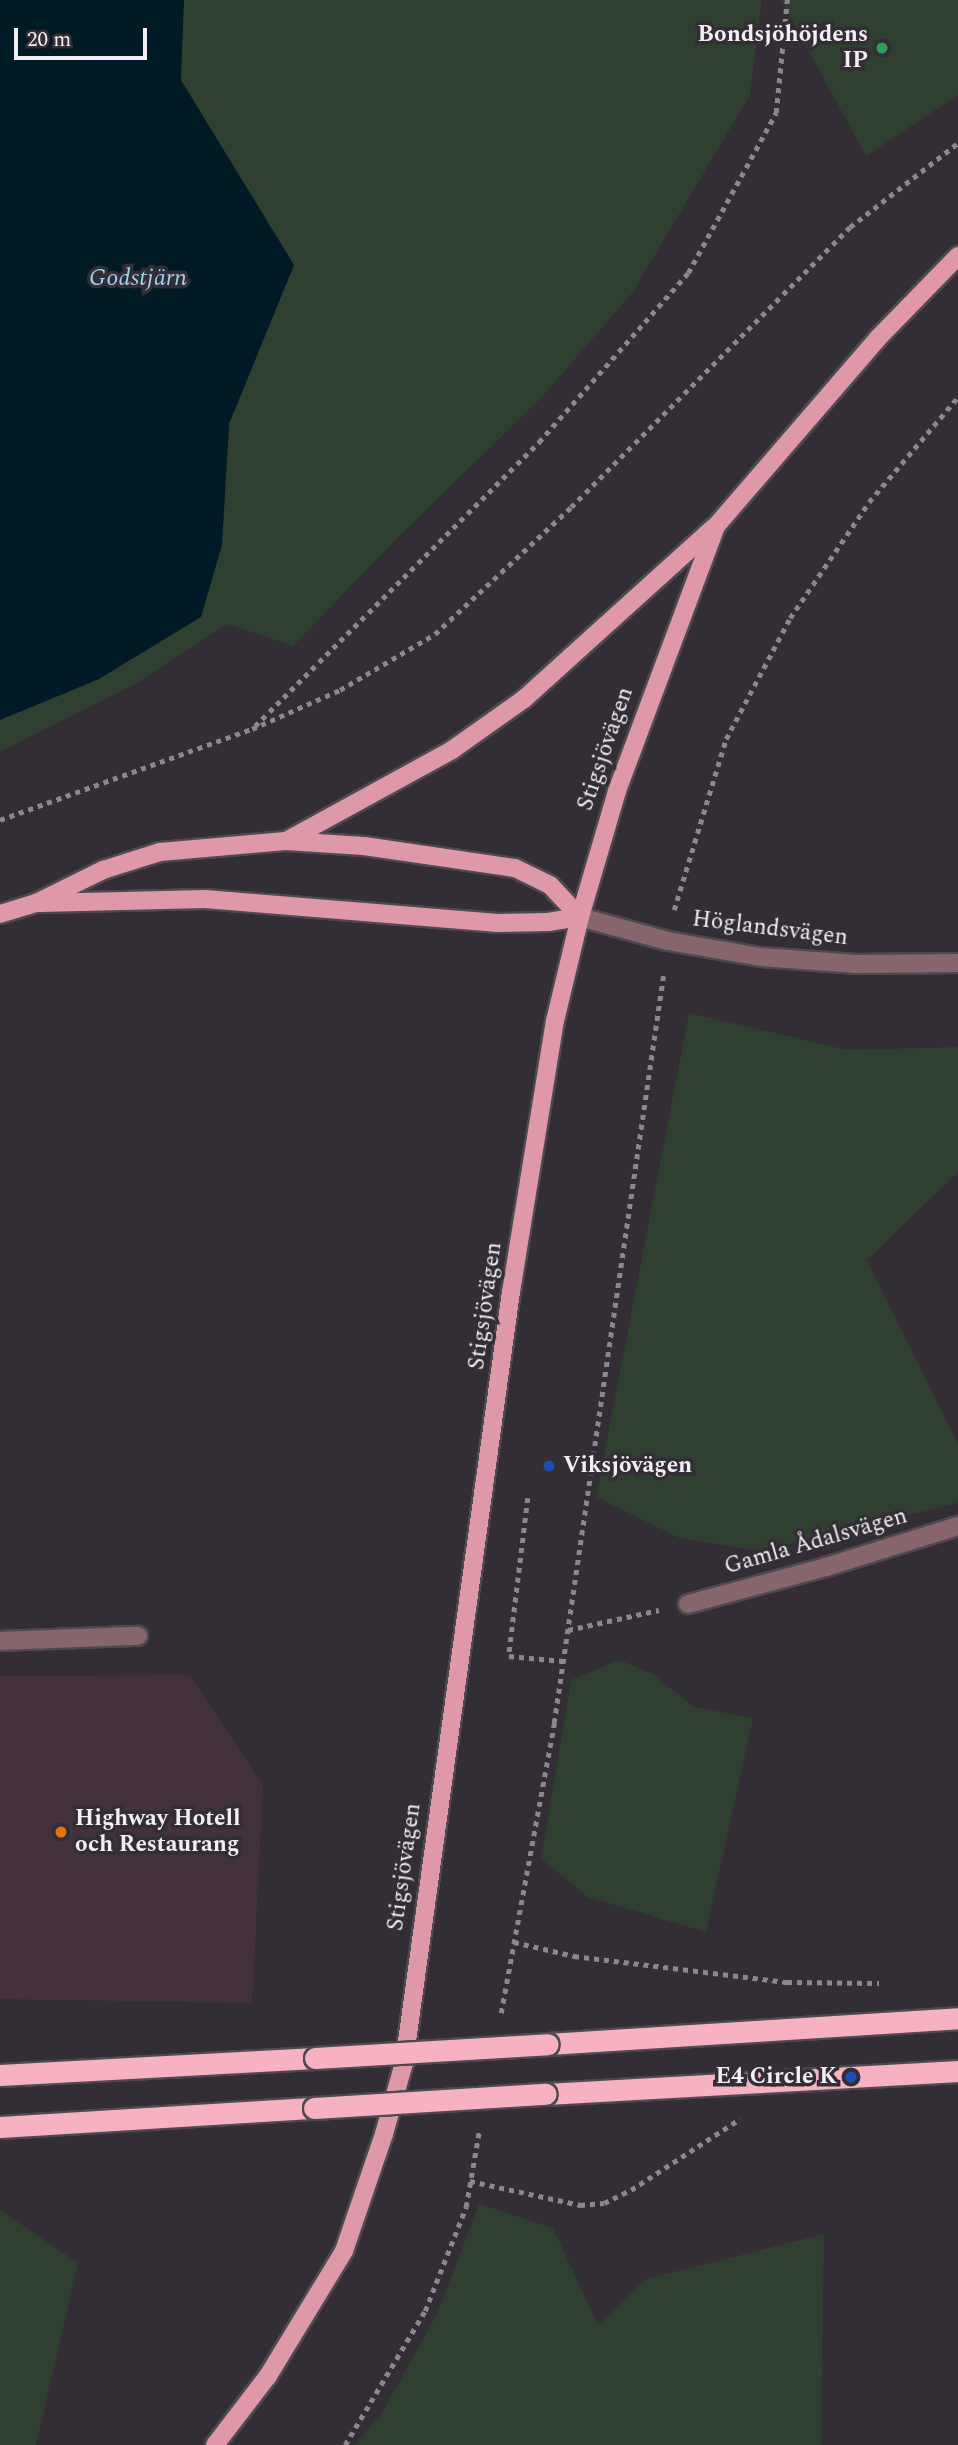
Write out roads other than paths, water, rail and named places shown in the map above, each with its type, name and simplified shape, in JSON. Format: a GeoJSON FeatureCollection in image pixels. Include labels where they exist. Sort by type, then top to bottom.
{"type":"FeatureCollection","features":[{"type":"Feature","properties":{"kind":"highway"},"geometry":{"type":"LineString","coordinates":[[0,2075],[548,2045],[958,2018]]}},
{"type":"Feature","properties":{"kind":"highway"},"geometry":{"type":"LineString","coordinates":[[0,2127],[958,2071]]}},
{"type":"Feature","properties":{"kind":"main road","name":"Stigsjövägen"},"geometry":{"type":"LineString","coordinates":[[204,2445],[220,2439],[268,2376],[344,2251],[384,2134],[404,2063],[511,1292],[555,1021],[580,917],[617,791],[716,526],[878,338],[958,256]]}},
{"type":"Feature","properties":{"kind":"main road"},"geometry":{"type":"LineString","coordinates":[[286,841],[452,750],[524,699],[716,526]]}},
{"type":"Feature","properties":{"kind":"main road"},"geometry":{"type":"LineString","coordinates":[[0,914],[36,903],[103,870],[160,852],[286,841],[364,846],[515,868],[550,885],[580,917]]}},
{"type":"Feature","properties":{"kind":"main road"},"geometry":{"type":"LineString","coordinates":[[36,903],[205,899],[498,923],[548,922],[580,917]]}},
{"type":"Feature","properties":{"kind":"street","name":"Höglandsvägen"},"geometry":{"type":"LineString","coordinates":[[580,917],[668,941],[761,957],[843,963],[958,963]]}},
{"type":"Feature","properties":{"kind":"street","name":"Gamla Ådalsvägen"},"geometry":{"type":"LineString","coordinates":[[688,1604],[827,1567],[958,1526]]}},
{"type":"Feature","properties":{"kind":"street"},"geometry":{"type":"LineString","coordinates":[[0,1641],[138,1636]]}},
{"type":"Feature","properties":{"kind":"water","name":"Godstjärn"},"geometry":{"type":"Polygon","coordinates":[[[0,0],[184,0],[181,80],[294,265],[229,424],[222,545],[201,617],[99,679],[0,720],[0,0]]]}},
{"type":"Feature","properties":{"kind":"place","name":"Bondsjöhöjdens IP"},"geometry":{"type":"Point","coordinates":[882,48]}},
{"type":"Feature","properties":{"kind":"place","name":"Viksjövägen"},"geometry":{"type":"Point","coordinates":[549,1466]}},
{"type":"Feature","properties":{"kind":"place","name":"Highway Hotell och Restaurang"},"geometry":{"type":"Point","coordinates":[61,1832]}},
{"type":"Feature","properties":{"kind":"place","name":"E4 Circle K"},"geometry":{"type":"Point","coordinates":[851,2077]}}]}
